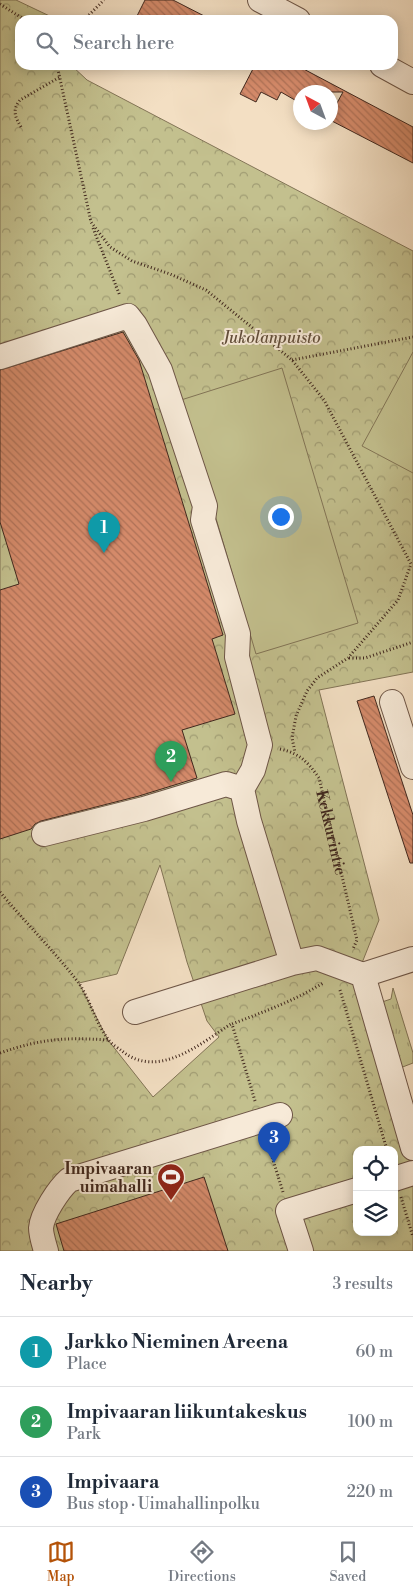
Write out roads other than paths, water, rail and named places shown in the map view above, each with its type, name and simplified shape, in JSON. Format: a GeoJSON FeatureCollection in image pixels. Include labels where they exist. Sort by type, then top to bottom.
{"type":"FeatureCollection","features":[{"type":"Feature","properties":{"kind":"street"},"geometry":{"type":"LineString","coordinates":[[260,0],[288,15]]}},
{"type":"Feature","properties":{"kind":"street"},"geometry":{"type":"LineString","coordinates":[[391,70],[413,82]]}},
{"type":"Feature","properties":{"kind":"street"},"geometry":{"type":"LineString","coordinates":[[0,357],[128,316],[160,370],[205,506],[203,520],[238,634],[237,657],[260,745],[252,770],[242,789],[249,821],[292,963]]}},
{"type":"Feature","properties":{"kind":"street"},"geometry":{"type":"LineString","coordinates":[[392,702],[413,767]]}},
{"type":"Feature","properties":{"kind":"street"},"geometry":{"type":"LineString","coordinates":[[44,834],[226,784],[242,789]]}},
{"type":"Feature","properties":{"kind":"street"},"geometry":{"type":"LineString","coordinates":[[135,1012],[292,963],[317,958],[346,969],[413,959]]}},
{"type":"Feature","properties":{"kind":"street"},"geometry":{"type":"LineString","coordinates":[[346,969],[413,1148]]}},
{"type":"Feature","properties":{"kind":"street"},"geometry":{"type":"LineString","coordinates":[[46,1251],[41,1230],[43,1219],[62,1186],[69,1180],[270,1117]]}},
{"type":"Feature","properties":{"kind":"street"},"geometry":{"type":"LineString","coordinates":[[301,1251],[299,1208],[354,1191]]}},
{"type":"Feature","properties":{"kind":"place","name":"Jarkko Nieminen Areena"},"geometry":{"type":"Point","coordinates":[104,553]}},
{"type":"Feature","properties":{"kind":"place","name":"Impivaaran liikuntakeskus"},"geometry":{"type":"Point","coordinates":[171,782]}},
{"type":"Feature","properties":{"kind":"place","name":"Impivaara"},"geometry":{"type":"Point","coordinates":[274,1163]}},
{"type":"Feature","properties":{"kind":"place","name":"Impivaaran uimahalli"},"geometry":{"type":"Point","coordinates":[171,1201]}},
{"type":"Feature","properties":{"kind":"park label","name":"Jukolanpuisto"},"geometry":{"type":"Point","coordinates":[272,337]}}]}
